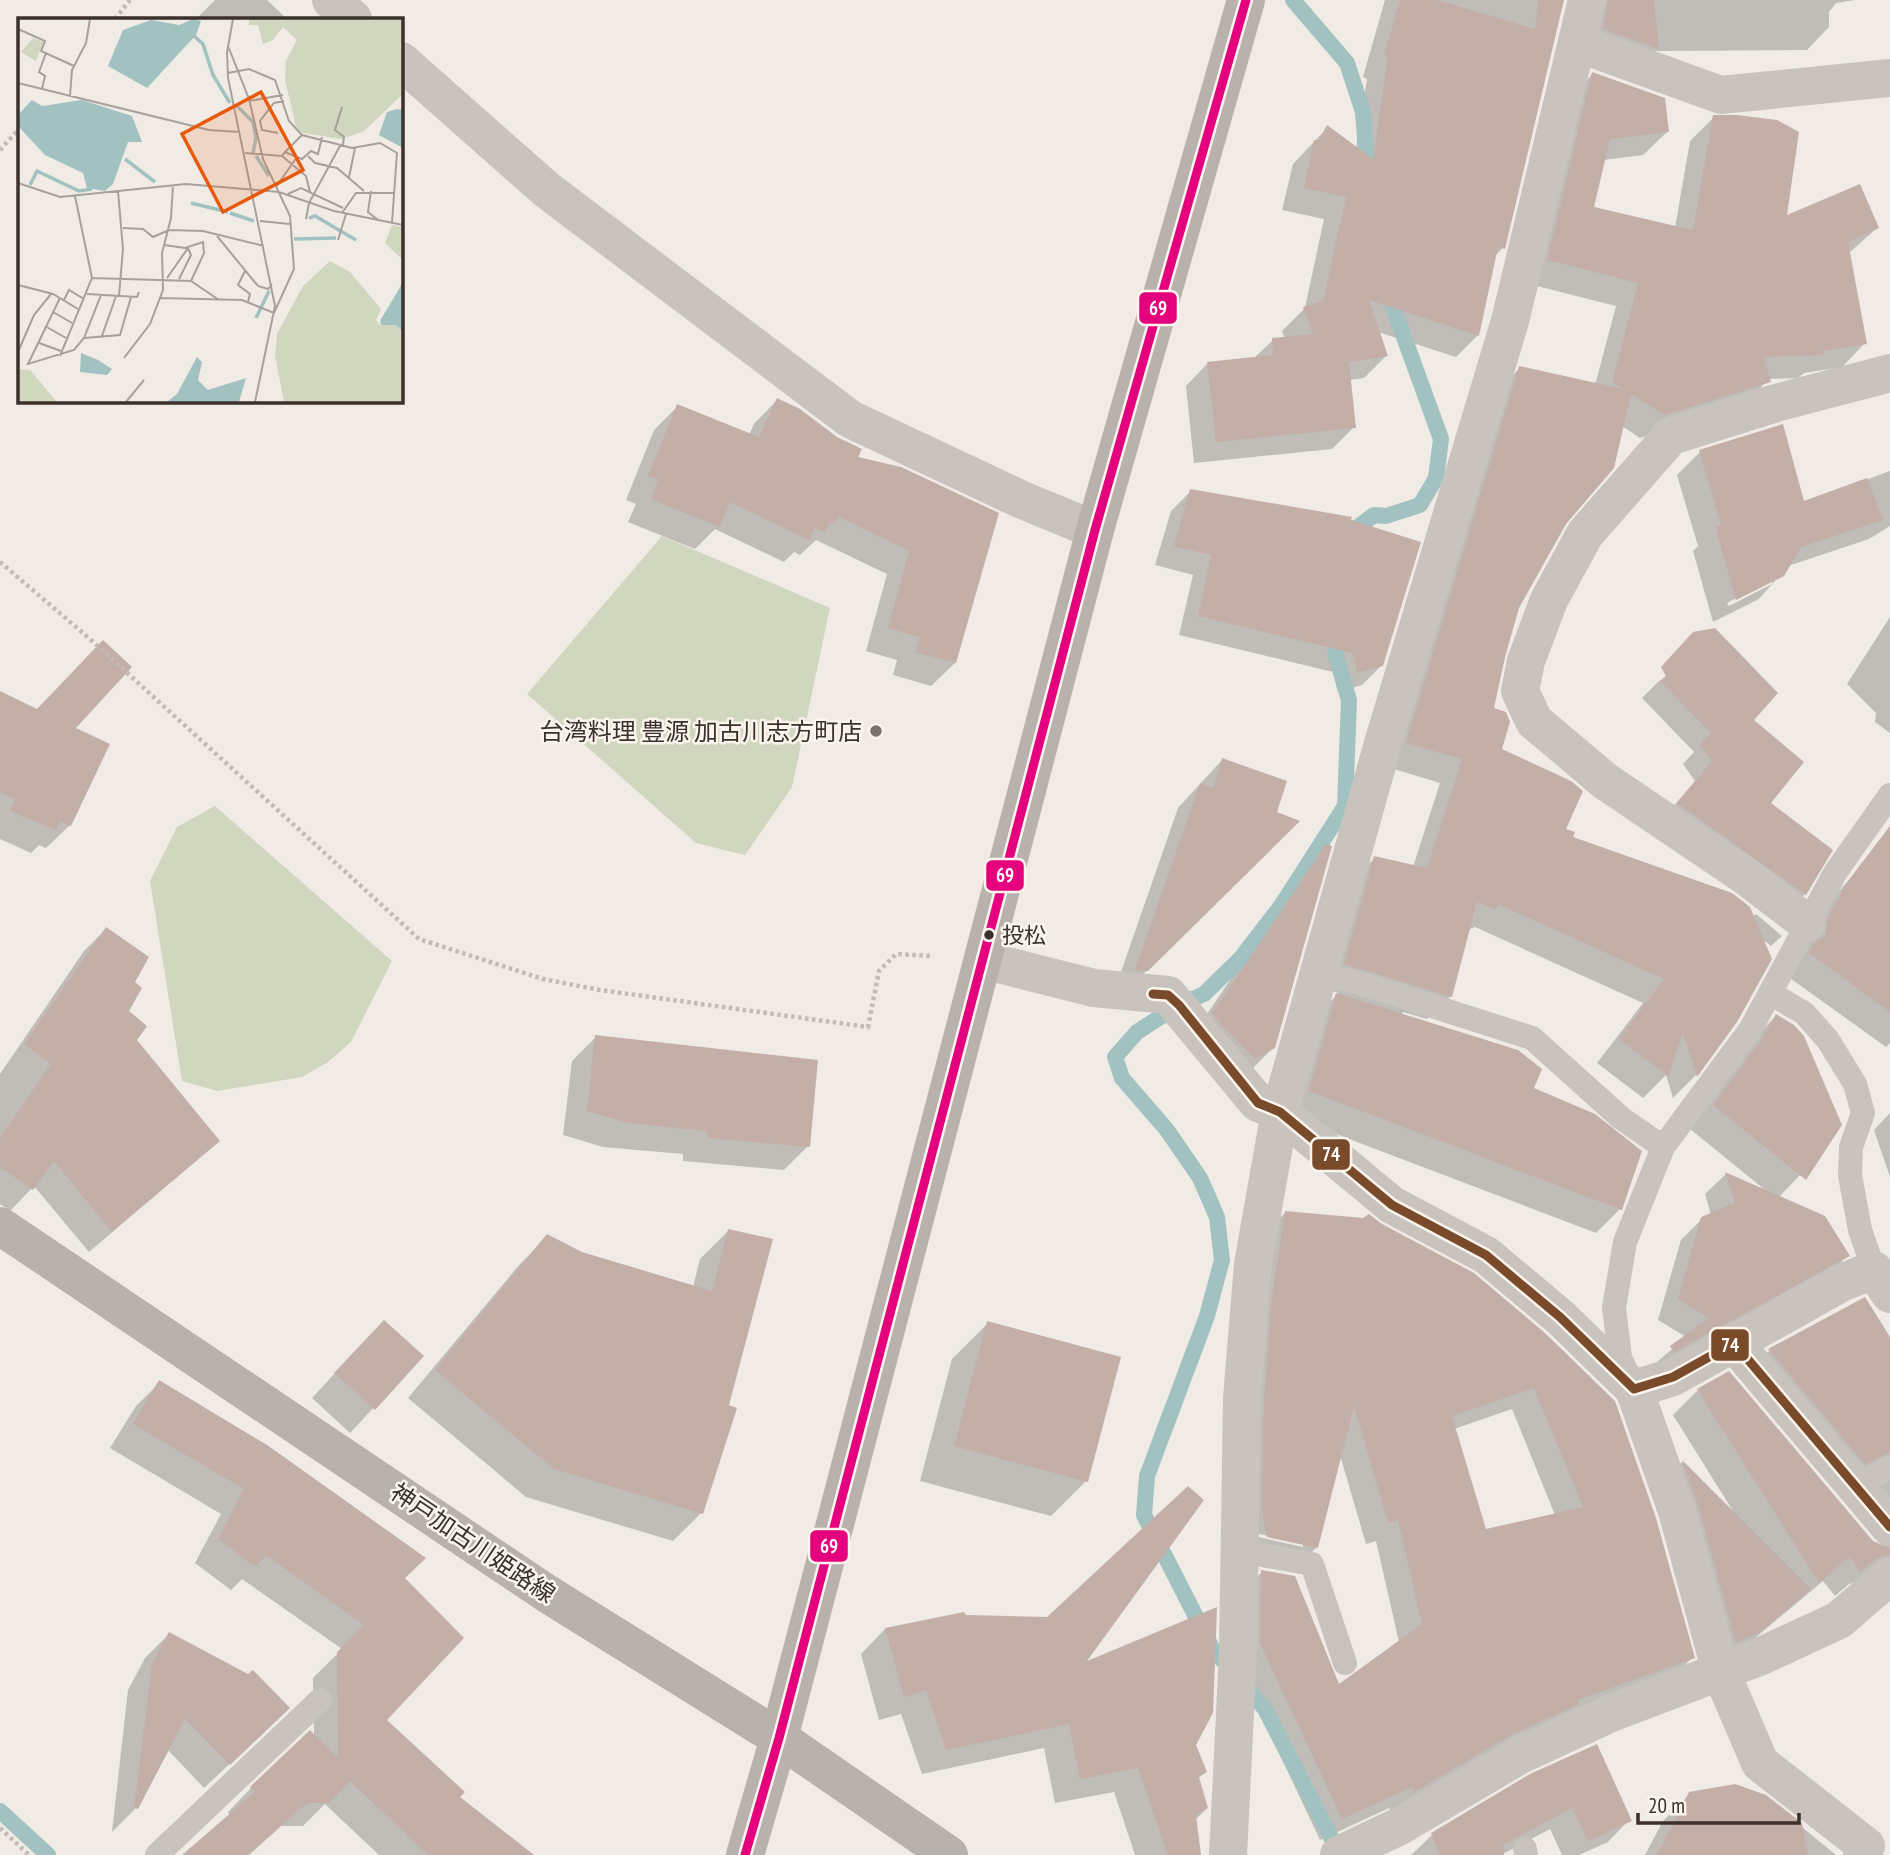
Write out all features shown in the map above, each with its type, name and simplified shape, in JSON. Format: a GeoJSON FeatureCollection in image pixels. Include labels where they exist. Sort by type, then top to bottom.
{"type":"FeatureCollection","features":[{"type":"Feature","properties":{"kind":"main road"},"geometry":{"type":"LineString","coordinates":[[745,1855],[779,1738],[1095,530],[1246,0]]}},
{"type":"Feature","properties":{"kind":"main road","name":"神戸加古川姫路線"},"geometry":{"type":"LineString","coordinates":[[0,1226],[546,1593],[779,1738],[949,1855]]}},
{"type":"Feature","properties":{"kind":"street"},"geometry":{"type":"LineString","coordinates":[[331,0],[352,18]]}},
{"type":"Feature","properties":{"kind":"street"},"geometry":{"type":"LineString","coordinates":[[1228,1855],[1238,1653],[1242,1398],[1253,1264],[1280,1112],[1384,740],[1510,321],[1587,0]]}},
{"type":"Feature","properties":{"kind":"street"},"geometry":{"type":"LineString","coordinates":[[1577,43],[1721,95],[1890,78]]}},
{"type":"Feature","properties":{"kind":"street"},"geometry":{"type":"LineString","coordinates":[[402,62],[548,190],[850,419],[1020,499],[1095,530]]}},
{"type":"Feature","properties":{"kind":"street"},"geometry":{"type":"LineString","coordinates":[[1808,923],[1744,875],[1605,781],[1534,721],[1520,691],[1526,660],[1549,600],[1585,534],[1671,436],[1776,403],[1890,373]]}},
{"type":"Feature","properties":{"kind":"street"},"geometry":{"type":"LineString","coordinates":[[983,960],[1094,988],[1168,995],[1258,1103],[1280,1112],[1392,1205],[1486,1255],[1560,1317],[1634,1388],[1677,1511],[1721,1672],[1760,1763],[1872,1846]]}},
{"type":"Feature","properties":{"kind":"street"},"geometry":{"type":"LineString","coordinates":[[1634,1388],[1673,1377],[1843,1282],[1882,1282]]}},
{"type":"Feature","properties":{"kind":"street"},"geometry":{"type":"LineString","coordinates":[[1734,1343],[1890,1527]]}},
{"type":"Feature","properties":{"kind":"street"},"geometry":{"type":"LineString","coordinates":[[1346,1851],[1401,1826],[1531,1750],[1611,1713],[1721,1672],[1839,1620],[1890,1576]]}},
{"type":"Feature","properties":{"kind":"lane"},"geometry":{"type":"LineString","coordinates":[[1634,1388],[1620,1357],[1614,1308],[1625,1242],[1662,1147],[1750,1030],[1835,873],[1890,795]]}},
{"type":"Feature","properties":{"kind":"lane"},"geometry":{"type":"LineString","coordinates":[[1318,974],[1360,983],[1532,1038],[1621,1118],[1662,1147]]}},
{"type":"Feature","properties":{"kind":"lane"},"geometry":{"type":"LineString","coordinates":[[1770,993],[1804,1013],[1828,1040],[1855,1084],[1863,1113],[1851,1147],[1850,1175],[1860,1230],[1882,1282]]}},
{"type":"Feature","properties":{"kind":"lane"},"geometry":{"type":"LineString","coordinates":[[1856,1487],[1890,1467]]}},
{"type":"Feature","properties":{"kind":"lane"},"geometry":{"type":"LineString","coordinates":[[1240,1551],[1312,1564],[1345,1663]]}},
{"type":"Feature","properties":{"kind":"lane"},"geometry":{"type":"LineString","coordinates":[[157,1855],[320,1700]]}},
{"type":"Feature","properties":{"kind":"path"},"geometry":{"type":"LineString","coordinates":[[116,18],[130,0]]}},
{"type":"Feature","properties":{"kind":"path"},"geometry":{"type":"LineString","coordinates":[[0,150],[18,130]]}},
{"type":"Feature","properties":{"kind":"path"},"geometry":{"type":"LineString","coordinates":[[0,562],[90,639],[419,939],[543,979],[868,1027],[879,971],[896,954],[983,960]]}},
{"type":"Feature","properties":{"kind":"path"},"geometry":{"type":"LineString","coordinates":[[0,1828],[29,1855]]}},
{"type":"Feature","properties":{"kind":"green space"},"geometry":{"type":"Polygon","coordinates":[[[662,536],[830,608],[792,787],[745,855],[696,843],[527,694],[662,536]]]}},
{"type":"Feature","properties":{"kind":"green space"},"geometry":{"type":"Polygon","coordinates":[[[215,806],[392,961],[351,1042],[328,1062],[302,1077],[217,1091],[182,1081],[150,881],[177,827],[215,806]]]}},
{"type":"Feature","properties":{"kind":"building"},"geometry":{"type":"Polygon","coordinates":[[[1400,0],[1437,0],[1535,29],[1538,0],[1564,0],[1505,249],[1498,247],[1479,336],[1369,300],[1388,356],[1349,362],[1356,428],[1216,442],[1207,362],[1273,355],[1272,338],[1313,334],[1303,307],[1323,301],[1346,197],[1304,188],[1314,140],[1319,140],[1327,125],[1373,159],[1388,57],[1384,55],[1400,0]]]}},
{"type":"Feature","properties":{"kind":"building"},"geometry":{"type":"Polygon","coordinates":[[[1608,0],[1654,0],[1659,49],[1603,29],[1608,0]]]}},
{"type":"Feature","properties":{"kind":"building"},"geometry":{"type":"Polygon","coordinates":[[[1592,72],[1665,98],[1669,132],[1610,139],[1594,207],[1693,230],[1713,115],[1737,115],[1777,120],[1799,132],[1787,215],[1860,184],[1879,228],[1848,242],[1867,344],[1823,351],[1824,355],[1764,357],[1771,382],[1665,415],[1631,394],[1614,468],[1566,524],[1519,608],[1494,708],[1506,712],[1510,722],[1502,749],[1571,781],[1583,791],[1566,829],[1575,832],[1573,837],[1732,893],[1750,907],[1772,959],[1737,1022],[1697,1077],[1683,1032],[1668,1076],[1619,1039],[1664,979],[1498,904],[1496,909],[1477,902],[1452,997],[1344,964],[1374,856],[1427,868],[1462,759],[1406,743],[1519,366],[1623,389],[1612,382],[1638,283],[1547,260],[1592,72]]]}},
{"type":"Feature","properties":{"kind":"building"},"geometry":{"type":"Polygon","coordinates":[[[777,398],[800,409],[837,437],[862,449],[858,457],[901,467],[999,513],[956,663],[915,652],[920,637],[888,628],[909,551],[838,516],[835,524],[830,522],[825,532],[815,528],[809,540],[730,502],[720,527],[651,499],[658,480],[648,476],[677,404],[759,437],[777,398]]]}},
{"type":"Feature","properties":{"kind":"building"},"geometry":{"type":"Polygon","coordinates":[[[1783,424],[1804,501],[1867,478],[1883,520],[1801,547],[1784,576],[1736,600],[1715,526],[1721,525],[1699,450],[1783,424]]]}},
{"type":"Feature","properties":{"kind":"building"},"geometry":{"type":"Polygon","coordinates":[[[1190,489],[1352,517],[1351,520],[1421,542],[1383,666],[1357,673],[1352,653],[1198,616],[1211,555],[1174,546],[1190,489]]]}},
{"type":"Feature","properties":{"kind":"building"},"geometry":{"type":"Polygon","coordinates":[[[1715,628],[1778,693],[1754,720],[1804,762],[1771,803],[1833,850],[1806,895],[1677,803],[1712,761],[1699,745],[1711,733],[1660,681],[1666,676],[1661,667],[1693,632],[1715,628]]]}},
{"type":"Feature","properties":{"kind":"building"},"geometry":{"type":"Polygon","coordinates":[[[103,640],[132,667],[76,728],[110,744],[71,826],[60,821],[56,830],[10,811],[15,799],[0,792],[0,691],[37,709],[103,640]]]}},
{"type":"Feature","properties":{"kind":"building"},"geometry":{"type":"Polygon","coordinates":[[[1222,758],[1287,781],[1277,812],[1300,821],[1148,971],[1135,970],[1200,783],[1213,788],[1222,758]]]}},
{"type":"Feature","properties":{"kind":"building"},"geometry":{"type":"Polygon","coordinates":[[[1890,826],[1890,1012],[1809,953],[1814,943],[1825,936],[1828,918],[1848,881],[1890,826]]]}},
{"type":"Feature","properties":{"kind":"building"},"geometry":{"type":"Polygon","coordinates":[[[1326,844],[1332,846],[1275,1048],[1255,1059],[1212,1014],[1326,844]]]}},
{"type":"Feature","properties":{"kind":"building"},"geometry":{"type":"Polygon","coordinates":[[[106,927],[149,957],[135,982],[142,988],[129,1011],[147,1026],[137,1040],[220,1141],[112,1232],[54,1161],[33,1190],[0,1167],[0,1138],[51,1064],[24,1044],[106,927]]]}},
{"type":"Feature","properties":{"kind":"building"},"geometry":{"type":"Polygon","coordinates":[[[1336,993],[1518,1050],[1542,1069],[1534,1088],[1595,1114],[1642,1151],[1622,1210],[1309,1091],[1336,993]]]}},
{"type":"Feature","properties":{"kind":"building"},"geometry":{"type":"Polygon","coordinates":[[[1776,1014],[1794,1025],[1804,1036],[1842,1125],[1806,1180],[1713,1105],[1762,1039],[1776,1014]]]}},
{"type":"Feature","properties":{"kind":"building"},"geometry":{"type":"Polygon","coordinates":[[[595,1035],[818,1060],[810,1147],[707,1138],[707,1131],[628,1123],[587,1111],[595,1035]]]}},
{"type":"Feature","properties":{"kind":"building"},"geometry":{"type":"Polygon","coordinates":[[[1725,1172],[1825,1216],[1850,1256],[1674,1352],[1670,1346],[1709,1318],[1678,1299],[1701,1217],[1735,1203],[1725,1172]]]}},
{"type":"Feature","properties":{"kind":"building"},"geometry":{"type":"Polygon","coordinates":[[[1285,1211],[1363,1218],[1369,1214],[1382,1224],[1474,1273],[1545,1333],[1615,1401],[1656,1518],[1695,1658],[1577,1700],[1579,1704],[1509,1736],[1414,1792],[1412,1787],[1342,1819],[1260,1643],[1261,1570],[1295,1576],[1339,1684],[1422,1624],[1398,1520],[1388,1523],[1354,1406],[1318,1548],[1267,1537],[1262,1512],[1264,1399],[1272,1296],[1285,1211]],[[1534,1388],[1452,1416],[1486,1529],[1583,1507],[1534,1388]]]}},
{"type":"Feature","properties":{"kind":"building"},"geometry":{"type":"Polygon","coordinates":[[[728,1229],[773,1239],[729,1405],[737,1408],[703,1514],[554,1469],[435,1370],[547,1234],[582,1252],[712,1291],[728,1229]]]}},
{"type":"Feature","properties":{"kind":"building"},"geometry":{"type":"Polygon","coordinates":[[[1865,1297],[1890,1337],[1890,1452],[1865,1464],[1768,1349],[1865,1297]]]}},
{"type":"Feature","properties":{"kind":"building"},"geometry":{"type":"Polygon","coordinates":[[[384,1320],[424,1356],[375,1410],[334,1373],[384,1320]]]}},
{"type":"Feature","properties":{"kind":"building"},"geometry":{"type":"Polygon","coordinates":[[[987,1321],[1121,1357],[1088,1482],[954,1446],[987,1321]]]}},
{"type":"Feature","properties":{"kind":"building"},"geometry":{"type":"Polygon","coordinates":[[[1729,1371],[1873,1541],[1890,1548],[1890,1555],[1876,1559],[1861,1572],[1849,1557],[1819,1583],[1697,1389],[1729,1371]]]}},
{"type":"Feature","properties":{"kind":"building"},"geometry":{"type":"Polygon","coordinates":[[[159,1380],[267,1445],[426,1558],[405,1578],[464,1638],[387,1720],[465,1792],[460,1797],[534,1855],[428,1855],[350,1781],[329,1803],[307,1803],[248,1855],[182,1855],[255,1792],[250,1787],[310,1730],[338,1758],[337,1652],[364,1625],[266,1555],[256,1567],[218,1539],[244,1489],[133,1424],[159,1380]]]}},
{"type":"Feature","properties":{"kind":"building"},"geometry":{"type":"Polygon","coordinates":[[[1682,1460],[1811,1589],[1759,1633],[1736,1642],[1698,1505],[1682,1460]]]}},
{"type":"Feature","properties":{"kind":"building"},"geometry":{"type":"Polygon","coordinates":[[[1188,1486],[1204,1500],[1087,1661],[1217,1607],[1213,1713],[1196,1745],[1207,1772],[1199,1777],[1208,1808],[1196,1815],[1201,1855],[1168,1855],[1138,1768],[1080,1779],[1069,1724],[946,1750],[926,1690],[904,1697],[885,1628],[964,1612],[966,1615],[1047,1617],[1188,1486]]]}},
{"type":"Feature","properties":{"kind":"building"},"geometry":{"type":"Polygon","coordinates":[[[169,1632],[248,1674],[253,1670],[290,1708],[230,1765],[185,1719],[138,1809],[134,1808],[152,1664],[169,1632]]]}},
{"type":"Feature","properties":{"kind":"building"},"geometry":{"type":"Polygon","coordinates":[[[1597,1744],[1632,1821],[1588,1841],[1572,1808],[1503,1845],[1504,1855],[1440,1855],[1431,1833],[1530,1774],[1597,1744]]]}},
{"type":"Feature","properties":{"kind":"building"},"geometry":{"type":"Polygon","coordinates":[[[1735,1784],[1766,1795],[1802,1823],[1808,1855],[1657,1855],[1689,1792],[1735,1784]]]}},
{"type":"Feature","properties":{"kind":"waterway"},"geometry":{"type":"LineString","coordinates":[[1293,0],[1347,63],[1363,112],[1368,175]]}},
{"type":"Feature","properties":{"kind":"waterway"},"geometry":{"type":"LineString","coordinates":[[1351,540],[1354,530],[1374,515],[1386,516],[1420,505],[1436,478],[1441,439],[1387,290]]}},
{"type":"Feature","properties":{"kind":"waterway"},"geometry":{"type":"LineString","coordinates":[[1334,630],[1336,656],[1349,700],[1345,806],[1281,906],[1241,958],[1204,994],[1179,1005],[1137,1032],[1115,1057],[1122,1078],[1167,1130],[1200,1178],[1217,1217],[1222,1260],[1207,1316],[1147,1476],[1144,1515],[1212,1648],[1265,1709],[1340,1855]]}},
{"type":"Feature","properties":{"kind":"waterway"},"geometry":{"type":"LineString","coordinates":[[0,1811],[48,1855]]}},
{"type":"Feature","properties":{"kind":"transit line","name":"69"},"geometry":{"type":"LineString","coordinates":[[745,1855],[779,1738],[1095,530],[1246,0]]}},
{"type":"Feature","properties":{"kind":"transit line","name":"74"},"geometry":{"type":"LineString","coordinates":[[1153,994],[1168,995],[1179,1005],[1258,1103],[1280,1112],[1392,1205],[1486,1255],[1560,1317],[1634,1389],[1673,1377],[1734,1343],[1890,1527]]}},
{"type":"Feature","properties":{"kind":"place","name":"台湾料理 豊源 加古川志方町店"},"geometry":{"type":"Point","coordinates":[876,731]}},
{"type":"Feature","properties":{"kind":"place","name":"投松"},"geometry":{"type":"Point","coordinates":[989,935]}}]}
